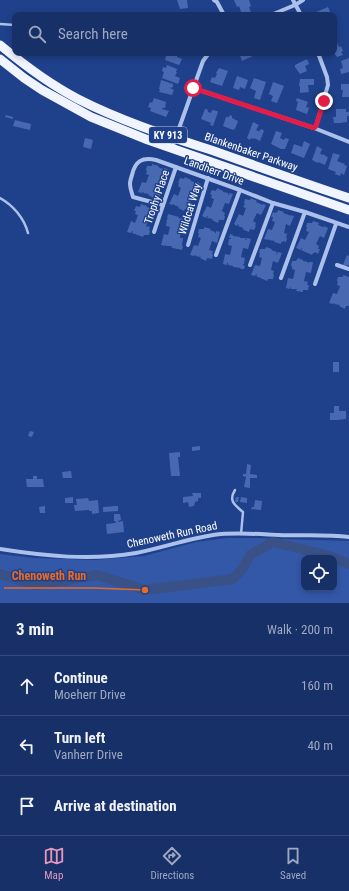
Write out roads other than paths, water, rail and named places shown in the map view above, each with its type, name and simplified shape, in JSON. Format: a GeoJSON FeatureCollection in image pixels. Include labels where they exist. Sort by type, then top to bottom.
{"type":"FeatureCollection","features":[{"type":"Feature","properties":{"kind":"main road","name":"Blankenbaker Parkway"},"geometry":{"type":"LineString","coordinates":[[0,45],[12,55]]}},
{"type":"Feature","properties":{"kind":"main road","name":"Blankenbaker Parkway"},"geometry":{"type":"LineString","coordinates":[[13,56],[28,68],[77,98],[113,115],[349,198]]}},
{"type":"Feature","properties":{"kind":"main road","name":"Blankenbaker Parkway"},"geometry":{"type":"LineString","coordinates":[[0,59],[42,90],[90,117],[126,132],[349,210]]}},
{"type":"Feature","properties":{"kind":"street"},"geometry":{"type":"LineString","coordinates":[[214,0],[217,2],[222,12]]}},
{"type":"Feature","properties":{"kind":"street"},"geometry":{"type":"LineString","coordinates":[[276,12],[294,2],[303,0]]}},
{"type":"Feature","properties":{"kind":"street"},"geometry":{"type":"LineString","coordinates":[[294,2],[299,12]]}},
{"type":"Feature","properties":{"kind":"street","name":"Landherr Drive"},"geometry":{"type":"LineString","coordinates":[[172,148],[203,61],[207,56]]}},
{"type":"Feature","properties":{"kind":"street"},"geometry":{"type":"LineString","coordinates":[[314,128],[316,126],[328,84],[319,56]]}},
{"type":"Feature","properties":{"kind":"street"},"geometry":{"type":"LineString","coordinates":[[193,88],[314,128],[349,142]]}},
{"type":"Feature","properties":{"kind":"street","name":"Landherr Drive"},"geometry":{"type":"LineString","coordinates":[[163,205],[133,197],[130,184],[134,168],[142,160],[149,158],[208,178],[273,203],[349,227]]}},
{"type":"Feature","properties":{"kind":"street","name":"Trophy Place"},"geometry":{"type":"LineString","coordinates":[[154,232],[176,167]]}},
{"type":"Feature","properties":{"kind":"street","name":"Wildcat Way"},"geometry":{"type":"LineString","coordinates":[[188,245],[208,178]]}},
{"type":"Feature","properties":{"kind":"street"},"geometry":{"type":"LineString","coordinates":[[216,255],[240,190]]}},
{"type":"Feature","properties":{"kind":"street"},"geometry":{"type":"LineString","coordinates":[[250,265],[273,203]]}},
{"type":"Feature","properties":{"kind":"street"},"geometry":{"type":"LineString","coordinates":[[281,278],[305,212]]}},
{"type":"Feature","properties":{"kind":"street"},"geometry":{"type":"LineString","coordinates":[[315,284],[336,224]]}},
{"type":"Feature","properties":{"kind":"street"},"geometry":{"type":"LineString","coordinates":[[337,265],[349,269]]}},
{"type":"Feature","properties":{"kind":"street","name":"Chenoweth Run Road"},"geometry":{"type":"LineString","coordinates":[[0,549],[28,554],[63,557],[105,557],[143,552],[214,535],[241,534],[349,537]]}},
{"type":"Feature","properties":{"kind":"lane"},"geometry":{"type":"LineString","coordinates":[[0,24],[12,25]]}},
{"type":"Feature","properties":{"kind":"lane"},"geometry":{"type":"LineString","coordinates":[[0,198],[10,204],[17,211],[28,233]]}},
{"type":"Feature","properties":{"kind":"lane"},"geometry":{"type":"LineString","coordinates":[[235,490],[232,494],[232,501],[243,512],[241,534]]}},
{"type":"Feature","properties":{"kind":"waterway"},"geometry":{"type":"LineString","coordinates":[[0,574],[36,585],[97,575],[145,590],[233,579],[243,568],[250,555],[273,542],[325,555]]}},
{"type":"Feature","properties":{"kind":"waterway"},"geometry":{"type":"LineString","coordinates":[[337,559],[349,564]]}},
{"type":"Feature","properties":{"kind":"place","name":"Chenoweth Run"},"geometry":{"type":"Point","coordinates":[145,590]}}]}
